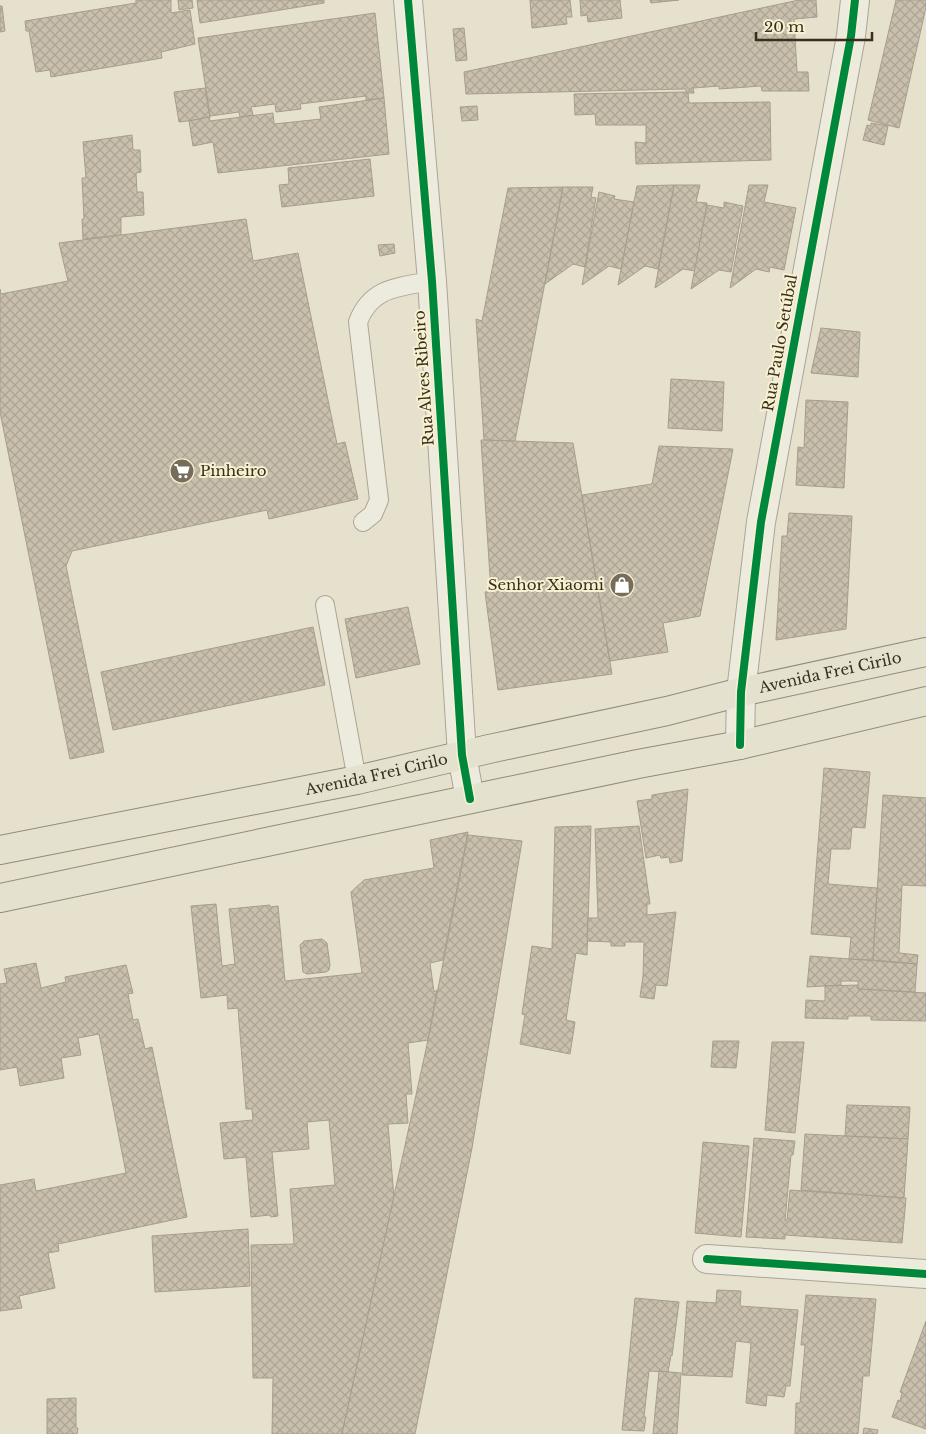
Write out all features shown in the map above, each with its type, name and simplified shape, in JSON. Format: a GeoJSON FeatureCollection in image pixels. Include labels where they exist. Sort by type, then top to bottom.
{"type":"FeatureCollection","features":[{"type":"Feature","properties":{"kind":"main road","name":"Avenida Frei Cirilo"},"geometry":{"type":"LineString","coordinates":[[0,850],[357,780],[741,692],[926,652]]}},
{"type":"Feature","properties":{"kind":"main road"},"geometry":{"type":"LineString","coordinates":[[0,898],[638,764],[740,745],[926,701]]}},
{"type":"Feature","properties":{"kind":"street","name":"Rua Alves Ribeiro"},"geometry":{"type":"LineString","coordinates":[[408,0],[432,281],[462,755],[470,799]]}},
{"type":"Feature","properties":{"kind":"street","name":"Rua Paulo Setúbal"},"geometry":{"type":"LineString","coordinates":[[740,745],[741,692],[761,522],[851,36],[855,0]]}},
{"type":"Feature","properties":{"kind":"street"},"geometry":{"type":"LineString","coordinates":[[708,1259],[926,1274]]}},
{"type":"Feature","properties":{"kind":"lane"},"geometry":{"type":"LineString","coordinates":[[363,522],[373,514],[379,500],[358,322],[363,309],[374,298],[390,289],[432,281]]}},
{"type":"Feature","properties":{"kind":"lane"},"geometry":{"type":"LineString","coordinates":[[325,605],[357,780]]}},
{"type":"Feature","properties":{"kind":"building"},"geometry":{"type":"Polygon","coordinates":[[[136,0],[171,0],[171,13],[190,10],[195,44],[161,52],[162,58],[51,77],[50,70],[36,72],[29,31],[26,31],[25,21],[136,3],[136,0]]]}},
{"type":"Feature","properties":{"kind":"building"},"geometry":{"type":"Polygon","coordinates":[[[178,0],[192,0],[193,8],[179,10],[178,0]]]}},
{"type":"Feature","properties":{"kind":"building"},"geometry":{"type":"Polygon","coordinates":[[[197,0],[324,0],[324,3],[200,23],[197,0]]]}},
{"type":"Feature","properties":{"kind":"building"},"geometry":{"type":"Polygon","coordinates":[[[530,0],[570,0],[572,17],[566,17],[567,24],[532,28],[530,0]]]}},
{"type":"Feature","properties":{"kind":"building"},"geometry":{"type":"Polygon","coordinates":[[[580,0],[620,0],[622,18],[588,22],[587,15],[581,16],[580,0]]]}},
{"type":"Feature","properties":{"kind":"building"},"geometry":{"type":"Polygon","coordinates":[[[650,0],[679,0],[651,3],[650,0]]]}},
{"type":"Feature","properties":{"kind":"building"},"geometry":{"type":"Polygon","coordinates":[[[799,0],[816,0],[817,17],[794,19],[797,72],[808,72],[809,91],[762,91],[761,86],[719,89],[719,86],[693,88],[694,93],[686,92],[686,89],[466,94],[464,72],[799,0]]]}},
{"type":"Feature","properties":{"kind":"building"},"geometry":{"type":"Polygon","coordinates":[[[896,0],[926,0],[899,128],[868,120],[896,0]]]}},
{"type":"Feature","properties":{"kind":"building"},"geometry":{"type":"Polygon","coordinates":[[[0,6],[2,6],[5,31],[0,32],[0,6]]]}},
{"type":"Feature","properties":{"kind":"building"},"geometry":{"type":"Polygon","coordinates":[[[375,13],[384,98],[366,100],[366,96],[300,104],[301,109],[276,112],[275,104],[251,107],[253,115],[240,117],[239,112],[210,116],[198,38],[375,13]]]}},
{"type":"Feature","properties":{"kind":"building"},"geometry":{"type":"Polygon","coordinates":[[[464,28],[467,60],[456,61],[453,29],[464,28]]]}},
{"type":"Feature","properties":{"kind":"building"},"geometry":{"type":"Polygon","coordinates":[[[205,88],[210,118],[179,122],[174,92],[205,88]]]}},
{"type":"Feature","properties":{"kind":"building"},"geometry":{"type":"Polygon","coordinates":[[[688,93],[689,103],[770,102],[771,160],[636,164],[635,142],[646,143],[646,125],[596,125],[595,114],[575,115],[574,94],[688,93]]]}},
{"type":"Feature","properties":{"kind":"building"},"geometry":{"type":"Polygon","coordinates":[[[384,98],[389,154],[218,173],[213,142],[193,146],[189,121],[209,117],[210,121],[273,113],[274,124],[321,119],[319,107],[384,98]]]}},
{"type":"Feature","properties":{"kind":"building"},"geometry":{"type":"Polygon","coordinates":[[[477,106],[478,120],[462,121],[460,107],[477,106]]]}},
{"type":"Feature","properties":{"kind":"building"},"geometry":{"type":"Polygon","coordinates":[[[871,123],[888,126],[884,145],[863,140],[867,125],[871,126],[871,123]]]}},
{"type":"Feature","properties":{"kind":"building"},"geometry":{"type":"Polygon","coordinates":[[[132,135],[133,150],[140,150],[141,172],[136,173],[137,192],[143,192],[144,215],[121,217],[121,235],[83,239],[82,178],[86,178],[83,142],[132,135]]]}},
{"type":"Feature","properties":{"kind":"building"},"geometry":{"type":"Polygon","coordinates":[[[370,159],[374,196],[282,207],[279,185],[289,184],[288,168],[370,159]]]}},
{"type":"Feature","properties":{"kind":"building"},"geometry":{"type":"Polygon","coordinates":[[[674,185],[700,185],[696,202],[707,203],[695,271],[683,269],[655,288],[674,185]]]}},
{"type":"Feature","properties":{"kind":"building"},"geometry":{"type":"Polygon","coordinates":[[[674,185],[658,269],[645,266],[618,285],[637,186],[674,185]]]}},
{"type":"Feature","properties":{"kind":"building"},"geometry":{"type":"Polygon","coordinates":[[[749,185],[768,185],[764,202],[796,208],[784,270],[770,267],[769,272],[756,269],[730,288],[749,185]]]}},
{"type":"Feature","properties":{"kind":"building"},"geometry":{"type":"Polygon","coordinates":[[[563,187],[515,441],[484,440],[476,319],[482,321],[508,188],[563,187]]]}},
{"type":"Feature","properties":{"kind":"building"},"geometry":{"type":"Polygon","coordinates":[[[563,187],[593,187],[591,197],[596,198],[585,267],[573,264],[545,284],[563,187]]]}},
{"type":"Feature","properties":{"kind":"building"},"geometry":{"type":"Polygon","coordinates":[[[599,192],[615,196],[614,199],[634,202],[621,269],[609,266],[582,285],[599,192]]]}},
{"type":"Feature","properties":{"kind":"building"},"geometry":{"type":"Polygon","coordinates":[[[724,202],[743,206],[731,272],[719,270],[691,289],[707,205],[724,208],[724,202]]]}},
{"type":"Feature","properties":{"kind":"building","name":"Pinheiro"},"geometry":{"type":"Polygon","coordinates":[[[246,219],[253,261],[298,253],[337,444],[345,442],[358,499],[269,519],[267,510],[72,551],[66,566],[104,752],[70,759],[0,412],[0,289],[1,294],[68,281],[59,243],[246,219]]]}},
{"type":"Feature","properties":{"kind":"building"},"geometry":{"type":"Polygon","coordinates":[[[394,244],[395,253],[380,256],[378,245],[394,244]]]}},
{"type":"Feature","properties":{"kind":"building"},"geometry":{"type":"Polygon","coordinates":[[[821,328],[860,332],[858,377],[811,373],[821,328]]]}},
{"type":"Feature","properties":{"kind":"building"},"geometry":{"type":"Polygon","coordinates":[[[671,379],[724,382],[722,431],[668,428],[671,379]]]}},
{"type":"Feature","properties":{"kind":"building"},"geometry":{"type":"Polygon","coordinates":[[[806,400],[848,402],[844,488],[796,485],[798,447],[804,448],[806,400]]]}},
{"type":"Feature","properties":{"kind":"building"},"geometry":{"type":"Polygon","coordinates":[[[481,440],[573,443],[612,674],[498,690],[485,592],[491,591],[481,440]]]}},
{"type":"Feature","properties":{"kind":"building"},"geometry":{"type":"Polygon","coordinates":[[[659,446],[733,449],[700,616],[663,623],[668,652],[610,661],[582,495],[652,484],[659,446]]]}},
{"type":"Feature","properties":{"kind":"building"},"geometry":{"type":"Polygon","coordinates":[[[789,513],[852,516],[846,629],[776,640],[782,536],[787,536],[789,513]]]}},
{"type":"Feature","properties":{"kind":"building"},"geometry":{"type":"Polygon","coordinates":[[[408,607],[420,664],[356,678],[345,619],[408,607]]]}},
{"type":"Feature","properties":{"kind":"building"},"geometry":{"type":"Polygon","coordinates":[[[313,627],[325,685],[113,730],[101,672],[313,627]]]}},
{"type":"Feature","properties":{"kind":"building"},"geometry":{"type":"Polygon","coordinates":[[[824,768],[870,772],[865,828],[852,827],[850,849],[831,849],[828,884],[877,888],[873,960],[849,959],[851,937],[811,934],[824,768]]]}},
{"type":"Feature","properties":{"kind":"building"},"geometry":{"type":"Polygon","coordinates":[[[688,789],[682,861],[670,863],[669,857],[661,858],[660,855],[646,858],[637,801],[652,799],[652,795],[688,789]]]}},
{"type":"Feature","properties":{"kind":"building"},"geometry":{"type":"Polygon","coordinates":[[[883,795],[926,798],[926,886],[902,885],[899,953],[918,955],[917,964],[873,960],[883,795]]]}},
{"type":"Feature","properties":{"kind":"building"},"geometry":{"type":"Polygon","coordinates":[[[591,826],[587,955],[576,953],[566,1020],[575,1022],[570,1054],[520,1044],[525,1015],[522,1014],[532,946],[552,949],[555,827],[591,826]]]}},
{"type":"Feature","properties":{"kind":"building"},"geometry":{"type":"Polygon","coordinates":[[[639,826],[650,904],[647,904],[647,915],[676,912],[667,986],[656,985],[654,999],[640,997],[644,942],[625,942],[625,946],[611,946],[611,942],[587,941],[588,918],[598,918],[595,829],[639,826]]]}},
{"type":"Feature","properties":{"kind":"building"},"geometry":{"type":"Polygon","coordinates":[[[468,832],[443,960],[430,963],[434,992],[437,990],[428,1040],[408,1043],[412,1094],[406,1094],[408,1123],[388,1124],[394,1198],[342,1434],[272,1434],[273,1378],[253,1378],[251,1245],[294,1244],[290,1189],[335,1185],[329,1120],[307,1122],[309,1149],[272,1152],[278,1216],[251,1217],[246,1157],[224,1159],[220,1123],[253,1120],[252,1109],[246,1109],[238,1008],[228,1009],[227,995],[201,998],[191,906],[216,904],[222,966],[235,964],[229,909],[270,905],[270,907],[278,906],[285,981],[362,973],[351,892],[364,880],[434,868],[430,840],[468,832]]]}},
{"type":"Feature","properties":{"kind":"building"},"geometry":{"type":"Polygon","coordinates":[[[468,835],[522,841],[472,1148],[415,1434],[342,1434],[428,1040],[468,835]]]}},
{"type":"Feature","properties":{"kind":"building"},"geometry":{"type":"Polygon","coordinates":[[[322,939],[327,943],[329,970],[307,974],[303,972],[300,945],[304,941],[322,939]]]}},
{"type":"Feature","properties":{"kind":"building"},"geometry":{"type":"Polygon","coordinates":[[[810,956],[917,964],[915,992],[858,989],[858,981],[841,981],[841,985],[807,987],[810,956]]]}},
{"type":"Feature","properties":{"kind":"building"},"geometry":{"type":"Polygon","coordinates":[[[36,963],[41,988],[66,982],[65,977],[126,965],[133,993],[128,994],[133,1020],[138,1019],[145,1049],[152,1047],[187,1217],[58,1244],[59,1251],[48,1253],[55,1288],[19,1296],[22,1308],[0,1311],[0,1185],[34,1179],[36,1191],[126,1173],[99,1034],[78,1038],[81,1055],[61,1058],[64,1078],[20,1086],[17,1067],[0,1070],[0,984],[7,983],[4,969],[36,963]]]}},
{"type":"Feature","properties":{"kind":"building"},"geometry":{"type":"Polygon","coordinates":[[[858,985],[858,989],[926,993],[926,1021],[871,1020],[871,1016],[848,1016],[848,1019],[805,1018],[806,1000],[825,1001],[825,986],[858,985]]]}},
{"type":"Feature","properties":{"kind":"building"},"geometry":{"type":"Polygon","coordinates":[[[713,1041],[739,1041],[736,1068],[711,1067],[713,1041]]]}},
{"type":"Feature","properties":{"kind":"building"},"geometry":{"type":"Polygon","coordinates":[[[772,1042],[804,1042],[795,1133],[765,1130],[772,1042]]]}},
{"type":"Feature","properties":{"kind":"building"},"geometry":{"type":"Polygon","coordinates":[[[847,1105],[910,1107],[908,1139],[845,1136],[847,1105]]]}},
{"type":"Feature","properties":{"kind":"building"},"geometry":{"type":"Polygon","coordinates":[[[805,1134],[908,1139],[904,1198],[801,1190],[805,1134]]]}},
{"type":"Feature","properties":{"kind":"building"},"geometry":{"type":"Polygon","coordinates":[[[754,1138],[795,1141],[793,1155],[791,1155],[785,1221],[787,1220],[790,1190],[906,1198],[902,1243],[785,1235],[785,1239],[746,1237],[754,1138]]]}},
{"type":"Feature","properties":{"kind":"building"},"geometry":{"type":"Polygon","coordinates":[[[703,1142],[749,1146],[741,1237],[695,1233],[703,1142]]]}},
{"type":"Feature","properties":{"kind":"building"},"geometry":{"type":"Polygon","coordinates":[[[248,1229],[250,1286],[155,1292],[152,1236],[248,1229]]]}},
{"type":"Feature","properties":{"kind":"building"},"geometry":{"type":"Polygon","coordinates":[[[717,1290],[741,1291],[740,1306],[798,1310],[790,1386],[786,1386],[784,1397],[767,1395],[766,1406],[746,1403],[751,1343],[736,1341],[732,1377],[682,1375],[687,1301],[716,1303],[717,1290]]]}},
{"type":"Feature","properties":{"kind":"building"},"geometry":{"type":"Polygon","coordinates":[[[806,1295],[876,1299],[869,1376],[863,1376],[858,1434],[795,1434],[796,1403],[800,1403],[805,1345],[801,1345],[806,1295]]]}},
{"type":"Feature","properties":{"kind":"building"},"geometry":{"type":"Polygon","coordinates":[[[635,1298],[679,1302],[668,1372],[649,1371],[644,1431],[622,1430],[635,1298]]]}},
{"type":"Feature","properties":{"kind":"building"},"geometry":{"type":"Polygon","coordinates":[[[926,1321],[926,1429],[892,1417],[898,1400],[900,1401],[902,1393],[900,1392],[926,1321]]]}},
{"type":"Feature","properties":{"kind":"building"},"geometry":{"type":"Polygon","coordinates":[[[659,1371],[681,1373],[677,1434],[653,1434],[659,1371]]]}},
{"type":"Feature","properties":{"kind":"building"},"geometry":{"type":"Polygon","coordinates":[[[76,1398],[77,1434],[47,1434],[47,1399],[76,1398]]]}},
{"type":"Feature","properties":{"kind":"building"},"geometry":{"type":"Polygon","coordinates":[[[864,1428],[878,1430],[877,1434],[863,1434],[864,1428]]]}},
{"type":"Feature","properties":{"kind":"cycle path"},"geometry":{"type":"LineString","coordinates":[[408,0],[432,281],[462,755],[470,799]]}},
{"type":"Feature","properties":{"kind":"cycle path"},"geometry":{"type":"LineString","coordinates":[[740,745],[741,692],[761,522],[851,36],[855,0]]}},
{"type":"Feature","properties":{"kind":"cycle path"},"geometry":{"type":"LineString","coordinates":[[707,1259],[926,1274]]}},
{"type":"Feature","properties":{"kind":"place","name":"Pinheiro"},"geometry":{"type":"Point","coordinates":[182,471]}},
{"type":"Feature","properties":{"kind":"place","name":"Senhor Xiaomi"},"geometry":{"type":"Point","coordinates":[622,585]}}]}
